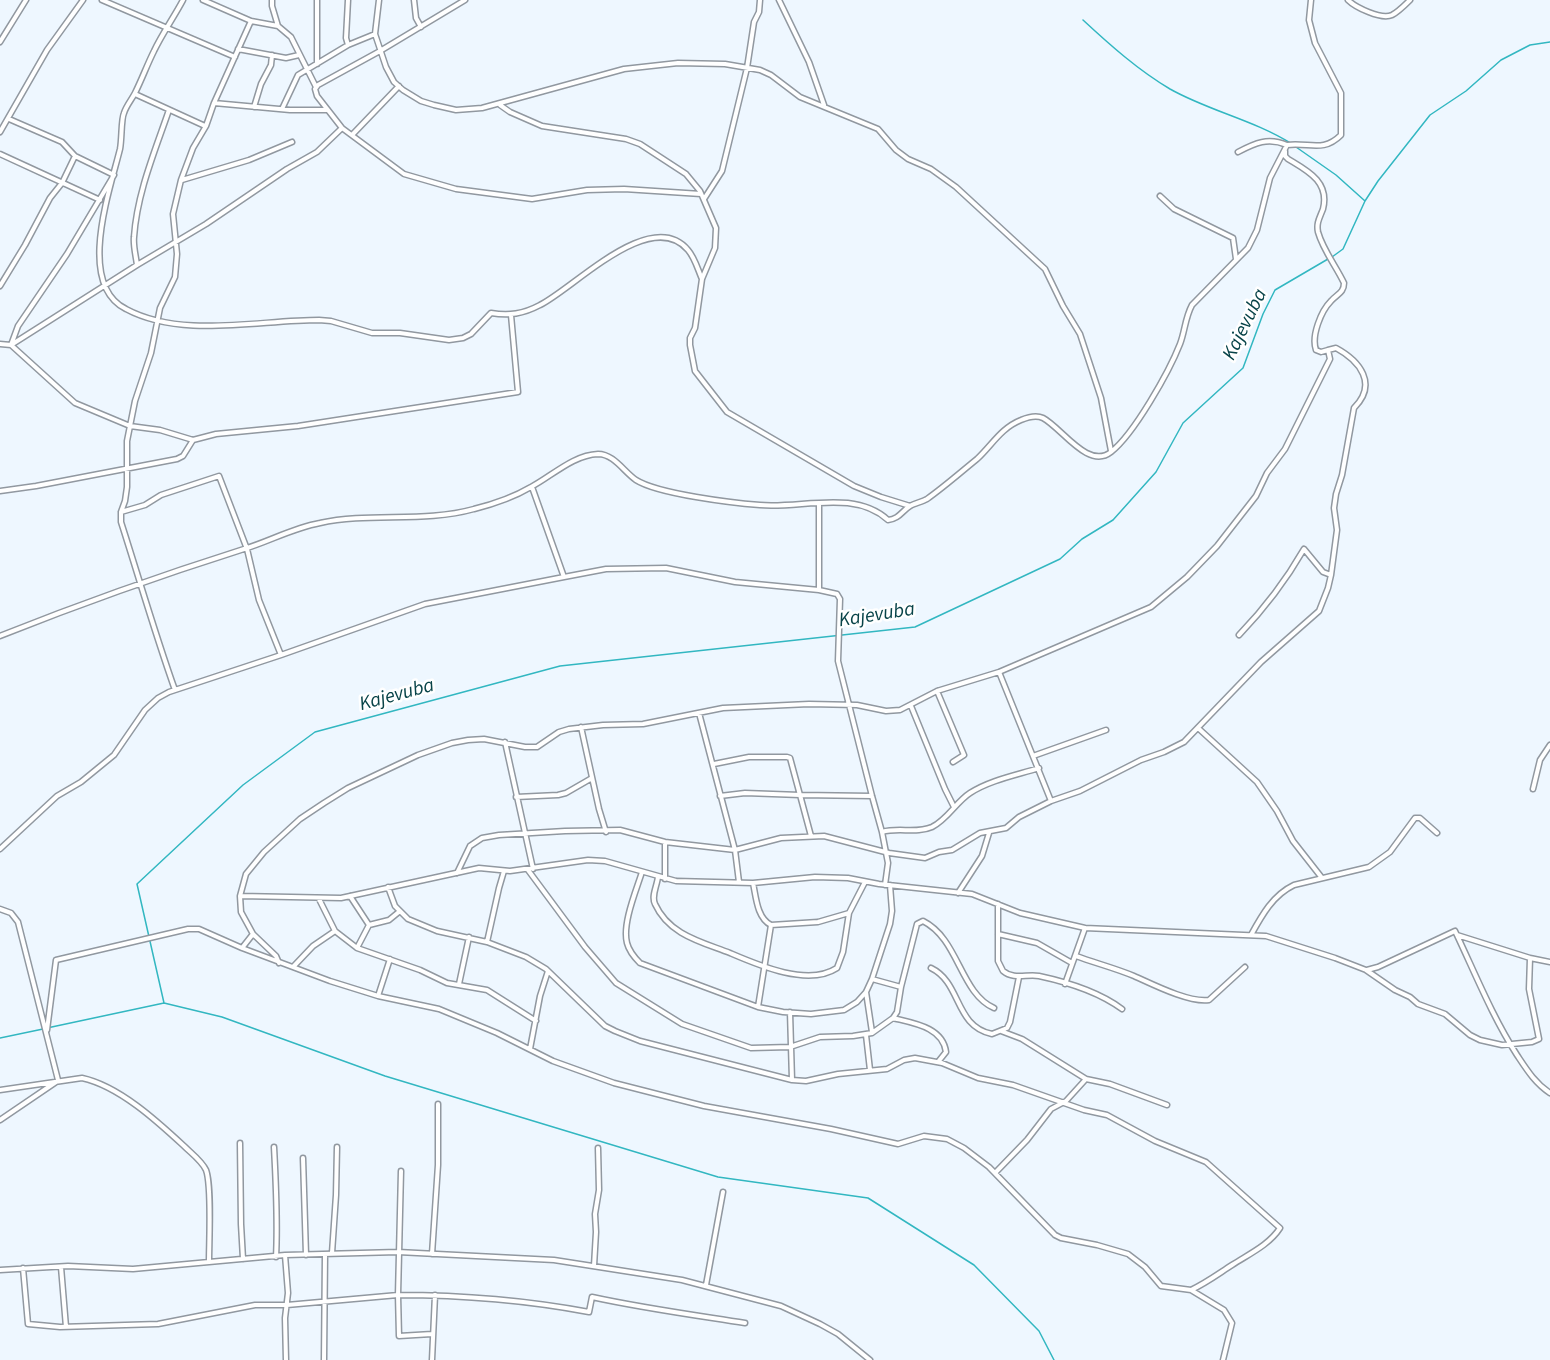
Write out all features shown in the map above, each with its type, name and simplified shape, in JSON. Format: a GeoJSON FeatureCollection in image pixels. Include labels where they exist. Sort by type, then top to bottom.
{"type":"FeatureCollection","features":[{"type":"Feature","properties":{"kind":"street"},"geometry":{"type":"LineString","coordinates":[[0,42],[26,0]]}},
{"type":"Feature","properties":{"kind":"street"},"geometry":{"type":"LineString","coordinates":[[0,132],[47,50],[83,0]]}},
{"type":"Feature","properties":{"kind":"street"},"geometry":{"type":"LineString","coordinates":[[102,0],[235,57]]}},
{"type":"Feature","properties":{"kind":"street"},"geometry":{"type":"LineString","coordinates":[[183,0],[123,114],[123,130],[114,176],[105,203],[101,234],[100,273],[105,287],[116,304],[157,321],[210,325],[319,320],[372,333],[400,333],[449,340],[471,334],[491,314],[511,315],[528,311],[549,300],[617,252],[647,239],[670,239],[682,244],[693,257],[702,279]]}},
{"type":"Feature","properties":{"kind":"street"},"geometry":{"type":"LineString","coordinates":[[203,0],[251,21],[278,26],[291,37],[316,87],[317,96],[342,128],[404,174],[456,189],[532,199],[587,190],[624,189],[701,194]]}},
{"type":"Feature","properties":{"kind":"street"},"geometry":{"type":"LineString","coordinates":[[272,0],[278,26]]}},
{"type":"Feature","properties":{"kind":"street"},"geometry":{"type":"LineString","coordinates":[[317,0],[317,64]]}},
{"type":"Feature","properties":{"kind":"street"},"geometry":{"type":"LineString","coordinates":[[348,0],[346,38],[348,45]]}},
{"type":"Feature","properties":{"kind":"street"},"geometry":{"type":"LineString","coordinates":[[379,0],[375,34],[386,68],[399,86],[421,101],[444,108],[467,110],[499,104],[624,69],[697,63],[737,65],[771,75],[800,97],[878,129],[896,150],[908,159],[931,169],[956,187],[1045,269],[1080,334],[1101,398],[1111,452]]}},
{"type":"Feature","properties":{"kind":"street"},"geometry":{"type":"LineString","coordinates":[[414,0],[416,18],[422,27]]}},
{"type":"Feature","properties":{"kind":"street"},"geometry":{"type":"LineString","coordinates":[[704,199],[722,171],[747,68],[760,0]]}},
{"type":"Feature","properties":{"kind":"street"},"geometry":{"type":"LineString","coordinates":[[779,0],[809,62],[824,105]]}},
{"type":"Feature","properties":{"kind":"street"},"geometry":{"type":"LineString","coordinates":[[1238,152],[1254,143],[1270,141],[1287,145],[1300,143],[1316,147],[1325,145],[1341,135],[1341,93],[1315,43],[1309,21],[1311,0]]}},
{"type":"Feature","properties":{"kind":"street"},"geometry":{"type":"LineString","coordinates":[[1348,0],[1355,7],[1386,16],[1392,15],[1410,0]]}},
{"type":"Feature","properties":{"kind":"street"},"geometry":{"type":"LineString","coordinates":[[316,87],[422,27],[462,1]]}},
{"type":"Feature","properties":{"kind":"street"},"geometry":{"type":"LineString","coordinates":[[176,690],[144,602],[141,583],[121,522],[121,512],[125,501],[130,426],[139,385],[151,353],[160,308],[175,277],[177,262],[173,214],[181,180],[193,148],[206,126],[251,21]]}},
{"type":"Feature","properties":{"kind":"street"},"geometry":{"type":"LineString","coordinates":[[282,109],[298,75],[348,45],[375,34]]}},
{"type":"Feature","properties":{"kind":"street"},"geometry":{"type":"LineString","coordinates":[[238,48],[286,58],[299,55]]}},
{"type":"Feature","properties":{"kind":"street"},"geometry":{"type":"LineString","coordinates":[[254,106],[261,84],[271,65],[272,55]]}},
{"type":"Feature","properties":{"kind":"street"},"geometry":{"type":"LineString","coordinates":[[352,135],[399,86]]}},
{"type":"Feature","properties":{"kind":"street"},"geometry":{"type":"LineString","coordinates":[[135,94],[206,126]]}},
{"type":"Feature","properties":{"kind":"street"},"geometry":{"type":"LineString","coordinates":[[214,103],[282,109],[328,110]]}},
{"type":"Feature","properties":{"kind":"street"},"geometry":{"type":"LineString","coordinates":[[499,104],[510,112],[542,126],[626,139],[640,144],[686,174],[704,199],[713,218],[716,232],[715,248],[702,279],[695,328],[690,345],[695,370],[727,412],[854,486],[910,506]]}},
{"type":"Feature","properties":{"kind":"street"},"geometry":{"type":"LineString","coordinates":[[137,265],[134,239],[138,210],[146,177],[169,110]]}},
{"type":"Feature","properties":{"kind":"street"},"geometry":{"type":"LineString","coordinates":[[9,119],[62,142],[75,156],[114,176]]}},
{"type":"Feature","properties":{"kind":"street"},"geometry":{"type":"LineString","coordinates":[[0,344],[11,345],[105,287],[317,152],[342,128]]}},
{"type":"Feature","properties":{"kind":"street"},"geometry":{"type":"LineString","coordinates":[[181,180],[249,160],[292,142]]}},
{"type":"Feature","properties":{"kind":"street"},"geometry":{"type":"LineString","coordinates":[[0,636],[141,583],[247,549],[287,532],[321,522],[358,518],[424,517],[460,512],[509,498],[532,487],[574,461],[601,454],[609,456],[643,484],[674,492],[769,506],[819,503],[854,504],[879,512],[888,520],[903,514],[910,506],[925,501],[978,458],[1000,432],[1019,420],[1029,417],[1043,418],[1083,452],[1097,458],[1111,452],[1144,412],[1180,344],[1187,315],[1192,305],[1248,249],[1257,230],[1270,178],[1287,145]]}},
{"type":"Feature","properties":{"kind":"street"},"geometry":{"type":"LineString","coordinates":[[457,873],[470,846],[477,840],[487,836],[525,833],[620,830],[665,842],[735,850],[781,838],[830,837],[885,852],[925,858],[954,848],[972,836],[1006,828],[1019,817],[1052,801],[1080,791],[1141,760],[1184,742],[1261,662],[1319,611],[1331,575],[1337,530],[1334,508],[1336,494],[1342,475],[1354,408],[1362,401],[1366,386],[1365,377],[1359,366],[1336,348],[1321,352],[1316,350],[1314,343],[1316,333],[1329,302],[1342,292],[1344,283],[1318,232],[1317,223],[1324,201],[1320,183],[1313,174],[1288,159],[1285,151]]}},
{"type":"Feature","properties":{"kind":"street"},"geometry":{"type":"LineString","coordinates":[[0,154],[105,203]]}},
{"type":"Feature","properties":{"kind":"street"},"geometry":{"type":"LineString","coordinates":[[0,286],[30,237],[50,198],[62,183],[75,156]]}},
{"type":"Feature","properties":{"kind":"street"},"geometry":{"type":"LineString","coordinates":[[11,345],[18,326],[67,254],[114,176]]}},
{"type":"Feature","properties":{"kind":"street"},"geometry":{"type":"LineString","coordinates":[[1160,196],[1174,209],[1233,237],[1236,260]]}},
{"type":"Feature","properties":{"kind":"street"},"geometry":{"type":"LineString","coordinates":[[11,345],[75,403],[130,426],[160,430],[193,440],[216,434],[298,426],[518,392],[511,315]]}},
{"type":"Feature","properties":{"kind":"street"},"geometry":{"type":"LineString","coordinates":[[279,963],[276,956],[253,934],[241,912],[240,896],[246,874],[264,852],[300,819],[348,788],[418,755],[452,743],[484,739],[537,747],[559,732],[581,727],[643,724],[738,706],[864,705],[886,711],[900,710],[937,691],[999,672],[1151,607],[1187,577],[1217,546],[1256,496],[1267,473],[1286,449],[1330,359],[1328,350]]}},
{"type":"Feature","properties":{"kind":"street"},"geometry":{"type":"LineString","coordinates":[[0,490],[177,459],[183,456],[185,449],[193,440]]}},
{"type":"Feature","properties":{"kind":"street"},"geometry":{"type":"LineString","coordinates":[[121,512],[145,505],[161,495],[219,476],[247,549],[260,600],[280,655]]}},
{"type":"Feature","properties":{"kind":"street"},"geometry":{"type":"LineString","coordinates":[[532,487],[564,578]]}},
{"type":"Feature","properties":{"kind":"street"},"geometry":{"type":"LineString","coordinates":[[819,503],[819,590]]}},
{"type":"Feature","properties":{"kind":"street"},"geometry":{"type":"LineString","coordinates":[[1239,635],[1266,607],[1304,549],[1323,572],[1331,575]]}},
{"type":"Feature","properties":{"kind":"street"},"geometry":{"type":"LineString","coordinates":[[0,849],[57,796],[81,782],[114,755],[145,710],[158,698],[425,604],[606,569],[666,568],[735,582],[819,590],[837,594],[840,599],[838,661],[882,832],[888,863],[888,885],[892,911],[890,924],[866,992],[857,1002],[844,1010],[811,1014],[790,1012],[758,1007],[640,963],[633,956],[627,944],[627,927],[642,872]]}},
{"type":"Feature","properties":{"kind":"street"},"geometry":{"type":"LineString","coordinates":[[999,672],[1052,801]]}},
{"type":"Feature","properties":{"kind":"street"},"geometry":{"type":"LineString","coordinates":[[937,691],[964,755],[953,762]]}},
{"type":"Feature","properties":{"kind":"street"},"geometry":{"type":"LineString","coordinates":[[911,706],[954,807]]}},
{"type":"Feature","properties":{"kind":"street"},"geometry":{"type":"LineString","coordinates":[[699,713],[735,850],[739,882]]}},
{"type":"Feature","properties":{"kind":"street"},"geometry":{"type":"LineString","coordinates":[[581,727],[606,832]]}},
{"type":"Feature","properties":{"kind":"street"},"geometry":{"type":"LineString","coordinates":[[1198,728],[1257,782],[1277,811],[1293,841],[1322,878]]}},
{"type":"Feature","properties":{"kind":"street"},"geometry":{"type":"LineString","coordinates":[[1033,756],[1106,729]]}},
{"type":"Feature","properties":{"kind":"street"},"geometry":{"type":"LineString","coordinates":[[505,742],[525,833],[530,869],[609,976],[636,996],[682,1024],[751,1048],[790,1047],[820,1037],[872,1033],[893,1018],[897,1012],[919,921],[932,926],[944,938],[975,993],[986,1005],[994,1008]]}},
{"type":"Feature","properties":{"kind":"street"},"geometry":{"type":"LineString","coordinates":[[1533,789],[1539,760],[1550,745]]}},
{"type":"Feature","properties":{"kind":"street"},"geometry":{"type":"LineString","coordinates":[[714,764],[755,756],[789,757],[811,836]]}},
{"type":"Feature","properties":{"kind":"street"},"geometry":{"type":"LineString","coordinates":[[882,832],[929,828],[941,821],[970,792],[1039,768]]}},
{"type":"Feature","properties":{"kind":"street"},"geometry":{"type":"LineString","coordinates":[[516,798],[566,793],[592,778]]}},
{"type":"Feature","properties":{"kind":"street"},"geometry":{"type":"LineString","coordinates":[[720,796],[745,793],[872,796]]}},
{"type":"Feature","properties":{"kind":"street"},"geometry":{"type":"LineString","coordinates":[[1251,935],[1264,912],[1285,890],[1294,885],[1369,867],[1390,852],[1414,818],[1420,819],[1437,833]]}},
{"type":"Feature","properties":{"kind":"street"},"geometry":{"type":"LineString","coordinates":[[958,892],[982,856],[989,833]]}},
{"type":"Feature","properties":{"kind":"street"},"geometry":{"type":"LineString","coordinates":[[665,842],[665,879]]}},
{"type":"Feature","properties":{"kind":"street"},"geometry":{"type":"LineString","coordinates":[[240,896],[319,899],[350,896],[486,868],[504,871],[598,860],[665,879],[692,882],[753,883],[814,877],[848,878],[979,896],[1020,914],[1085,928],[1266,936],[1366,970],[1418,1004],[1434,1012],[1445,1014],[1474,1037],[1499,1045],[1532,1042],[1539,1038],[1529,990],[1530,958]]}},
{"type":"Feature","properties":{"kind":"street"},"geometry":{"type":"LineString","coordinates":[[487,942],[504,871]]}},
{"type":"Feature","properties":{"kind":"street"},"geometry":{"type":"LineString","coordinates":[[658,877],[654,904],[667,922],[692,939],[750,963],[792,975],[832,972],[840,964],[849,913],[865,882]]}},
{"type":"Feature","properties":{"kind":"street"},"geometry":{"type":"LineString","coordinates":[[753,883],[760,912],[765,922],[771,925],[818,922],[849,913]]}},
{"type":"Feature","properties":{"kind":"street"},"geometry":{"type":"LineString","coordinates":[[388,887],[391,898],[400,911],[415,923],[437,931],[487,942],[526,957],[548,971],[605,1026],[640,1041],[792,1080],[806,1081],[886,1069],[904,1060],[915,1058],[938,1062],[978,1078],[1013,1085],[1107,1115],[1141,1134],[1206,1162],[1280,1228],[1251,1254],[1191,1290]]}},
{"type":"Feature","properties":{"kind":"street"},"geometry":{"type":"LineString","coordinates":[[350,896],[369,925]]}},
{"type":"Feature","properties":{"kind":"street"},"geometry":{"type":"LineString","coordinates":[[319,899],[335,931],[357,948],[447,983],[487,990],[536,1021]]}},
{"type":"Feature","properties":{"kind":"street"},"geometry":{"type":"LineString","coordinates":[[998,904],[1000,967],[1007,974],[1019,977],[1038,976],[1065,984],[1096,994],[1122,1009]]}},
{"type":"Feature","properties":{"kind":"street"},"geometry":{"type":"LineString","coordinates":[[0,909],[11,913],[18,922],[58,1080]]}},
{"type":"Feature","properties":{"kind":"street"},"geometry":{"type":"LineString","coordinates":[[357,948],[369,925],[389,920],[400,911]]}},
{"type":"Feature","properties":{"kind":"street"},"geometry":{"type":"LineString","coordinates":[[758,1007],[771,925]]}},
{"type":"Feature","properties":{"kind":"street"},"geometry":{"type":"LineString","coordinates":[[1065,984],[1085,928]]}},
{"type":"Feature","properties":{"kind":"street"},"geometry":{"type":"LineString","coordinates":[[47,1030],[56,960],[188,929],[199,929],[279,963],[378,996],[439,1009],[497,1033],[553,1061],[615,1083],[704,1106],[831,1129],[898,1144],[924,1136],[947,1139],[964,1148],[995,1173],[1046,1228],[1059,1237],[1121,1251],[1139,1262],[1161,1286],[1191,1290],[1224,1310],[1231,1319],[1231,1329],[1223,1360]]}},
{"type":"Feature","properties":{"kind":"street"},"geometry":{"type":"LineString","coordinates":[[293,967],[313,946],[335,931]]}},
{"type":"Feature","properties":{"kind":"street"},"geometry":{"type":"LineString","coordinates":[[1366,970],[1378,967],[1455,931],[1456,934],[1530,958],[1550,962]]}},
{"type":"Feature","properties":{"kind":"street"},"geometry":{"type":"LineString","coordinates":[[242,948],[253,934]]}},
{"type":"Feature","properties":{"kind":"street"},"geometry":{"type":"LineString","coordinates":[[998,934],[1037,943],[1072,963]]}},
{"type":"Feature","properties":{"kind":"street"},"geometry":{"type":"LineString","coordinates":[[1456,934],[1496,1022],[1534,1080],[1550,1093]]}},
{"type":"Feature","properties":{"kind":"street"},"geometry":{"type":"LineString","coordinates":[[459,984],[469,938]]}},
{"type":"Feature","properties":{"kind":"street"},"geometry":{"type":"LineString","coordinates":[[1076,956],[1165,990],[1201,1001],[1209,1000],[1245,967]]}},
{"type":"Feature","properties":{"kind":"street"},"geometry":{"type":"LineString","coordinates":[[378,996],[390,959]]}},
{"type":"Feature","properties":{"kind":"street"},"geometry":{"type":"LineString","coordinates":[[931,968],[946,980],[967,1019],[975,1028],[992,1034],[1007,1028],[1010,1022],[1019,977]]}},
{"type":"Feature","properties":{"kind":"street"},"geometry":{"type":"LineString","coordinates":[[530,1049],[548,971]]}},
{"type":"Feature","properties":{"kind":"street"},"geometry":{"type":"LineString","coordinates":[[872,979],[902,987]]}},
{"type":"Feature","properties":{"kind":"street"},"geometry":{"type":"LineString","coordinates":[[866,992],[872,1033]]}},
{"type":"Feature","properties":{"kind":"street"},"geometry":{"type":"LineString","coordinates":[[790,1012],[792,1080]]}},
{"type":"Feature","properties":{"kind":"street"},"geometry":{"type":"LineString","coordinates":[[893,1018],[922,1025],[941,1038],[946,1052],[938,1062]]}},
{"type":"Feature","properties":{"kind":"street"},"geometry":{"type":"LineString","coordinates":[[1001,1031],[1022,1040],[1086,1079],[1110,1084],[1167,1105]]}},
{"type":"Feature","properties":{"kind":"street"},"geometry":{"type":"LineString","coordinates":[[866,1035],[870,1070]]}},
{"type":"Feature","properties":{"kind":"street"},"geometry":{"type":"LineString","coordinates":[[0,1090],[58,1080],[82,1078],[93,1080],[158,1122],[206,1171],[209,1199],[209,1262]]}},
{"type":"Feature","properties":{"kind":"street"},"geometry":{"type":"LineString","coordinates":[[995,1173],[1027,1140],[1051,1109],[1066,1101],[1086,1079]]}},
{"type":"Feature","properties":{"kind":"street"},"geometry":{"type":"LineString","coordinates":[[0,1120],[58,1080]]}},
{"type":"Feature","properties":{"kind":"street"},"geometry":{"type":"LineString","coordinates":[[432,1254],[438,1165],[438,1104]]}},
{"type":"Feature","properties":{"kind":"street"},"geometry":{"type":"LineString","coordinates":[[240,1143],[243,1259]]}},
{"type":"Feature","properties":{"kind":"street"},"geometry":{"type":"LineString","coordinates":[[274,1147],[278,1223],[276,1257]]}},
{"type":"Feature","properties":{"kind":"street"},"geometry":{"type":"LineString","coordinates":[[332,1253],[337,1147]]}},
{"type":"Feature","properties":{"kind":"street"},"geometry":{"type":"LineString","coordinates":[[594,1266],[595,1214],[599,1190],[598,1148]]}},
{"type":"Feature","properties":{"kind":"street"},"geometry":{"type":"LineString","coordinates":[[303,1158],[306,1255]]}},
{"type":"Feature","properties":{"kind":"street"},"geometry":{"type":"LineString","coordinates":[[401,1171],[398,1252],[399,1336],[432,1334]]}},
{"type":"Feature","properties":{"kind":"street"},"geometry":{"type":"LineString","coordinates":[[706,1286],[723,1192]]}},
{"type":"Feature","properties":{"kind":"street"},"geometry":{"type":"LineString","coordinates":[[0,1270],[61,1267],[133,1269],[332,1253],[398,1252],[507,1256],[594,1266],[706,1286],[781,1306],[838,1334],[870,1360]]}},
{"type":"Feature","properties":{"kind":"street"},"geometry":{"type":"LineString","coordinates":[[324,1360],[325,1254]]}},
{"type":"Feature","properties":{"kind":"street"},"geometry":{"type":"LineString","coordinates":[[285,1256],[286,1360]]}},
{"type":"Feature","properties":{"kind":"street"},"geometry":{"type":"LineString","coordinates":[[61,1267],[66,1327]]}},
{"type":"Feature","properties":{"kind":"street"},"geometry":{"type":"LineString","coordinates":[[24,1268],[28,1323],[66,1327],[158,1324],[247,1306],[287,1305],[398,1295],[511,1299],[589,1312],[592,1297],[634,1306],[745,1323]]}},
{"type":"Feature","properties":{"kind":"street"},"geometry":{"type":"LineString","coordinates":[[432,1360],[435,1295]]}},
{"type":"Feature","properties":{"kind":"waterway"},"geometry":{"type":"LineString","coordinates":[[1083,20],[1114,48],[1158,82],[1200,104],[1262,128],[1292,144]]}},
{"type":"Feature","properties":{"kind":"waterway","name":"Kajevuba"},"geometry":{"type":"LineString","coordinates":[[1332,257],[1343,249],[1365,201],[1378,181],[1430,115],[1466,91],[1501,60],[1530,45],[1550,42]]}},
{"type":"Feature","properties":{"kind":"waterway"},"geometry":{"type":"LineString","coordinates":[[1296,147],[1336,175],[1365,201]]}},
{"type":"Feature","properties":{"kind":"waterway","name":"Kajevuba"},"geometry":{"type":"LineString","coordinates":[[164,1003],[137,884],[243,785],[315,732],[560,666],[915,627],[1060,559],[1082,539],[1113,520],[1156,472],[1183,423],[1243,368],[1263,314],[1275,290],[1328,259]]}},
{"type":"Feature","properties":{"kind":"waterway"},"geometry":{"type":"LineString","coordinates":[[47,1028],[164,1003],[222,1017],[385,1076],[718,1177],[868,1198],[974,1265],[1039,1331],[1054,1360]]}},
{"type":"Feature","properties":{"kind":"waterway"},"geometry":{"type":"LineString","coordinates":[[0,1038],[43,1029]]}}]}
